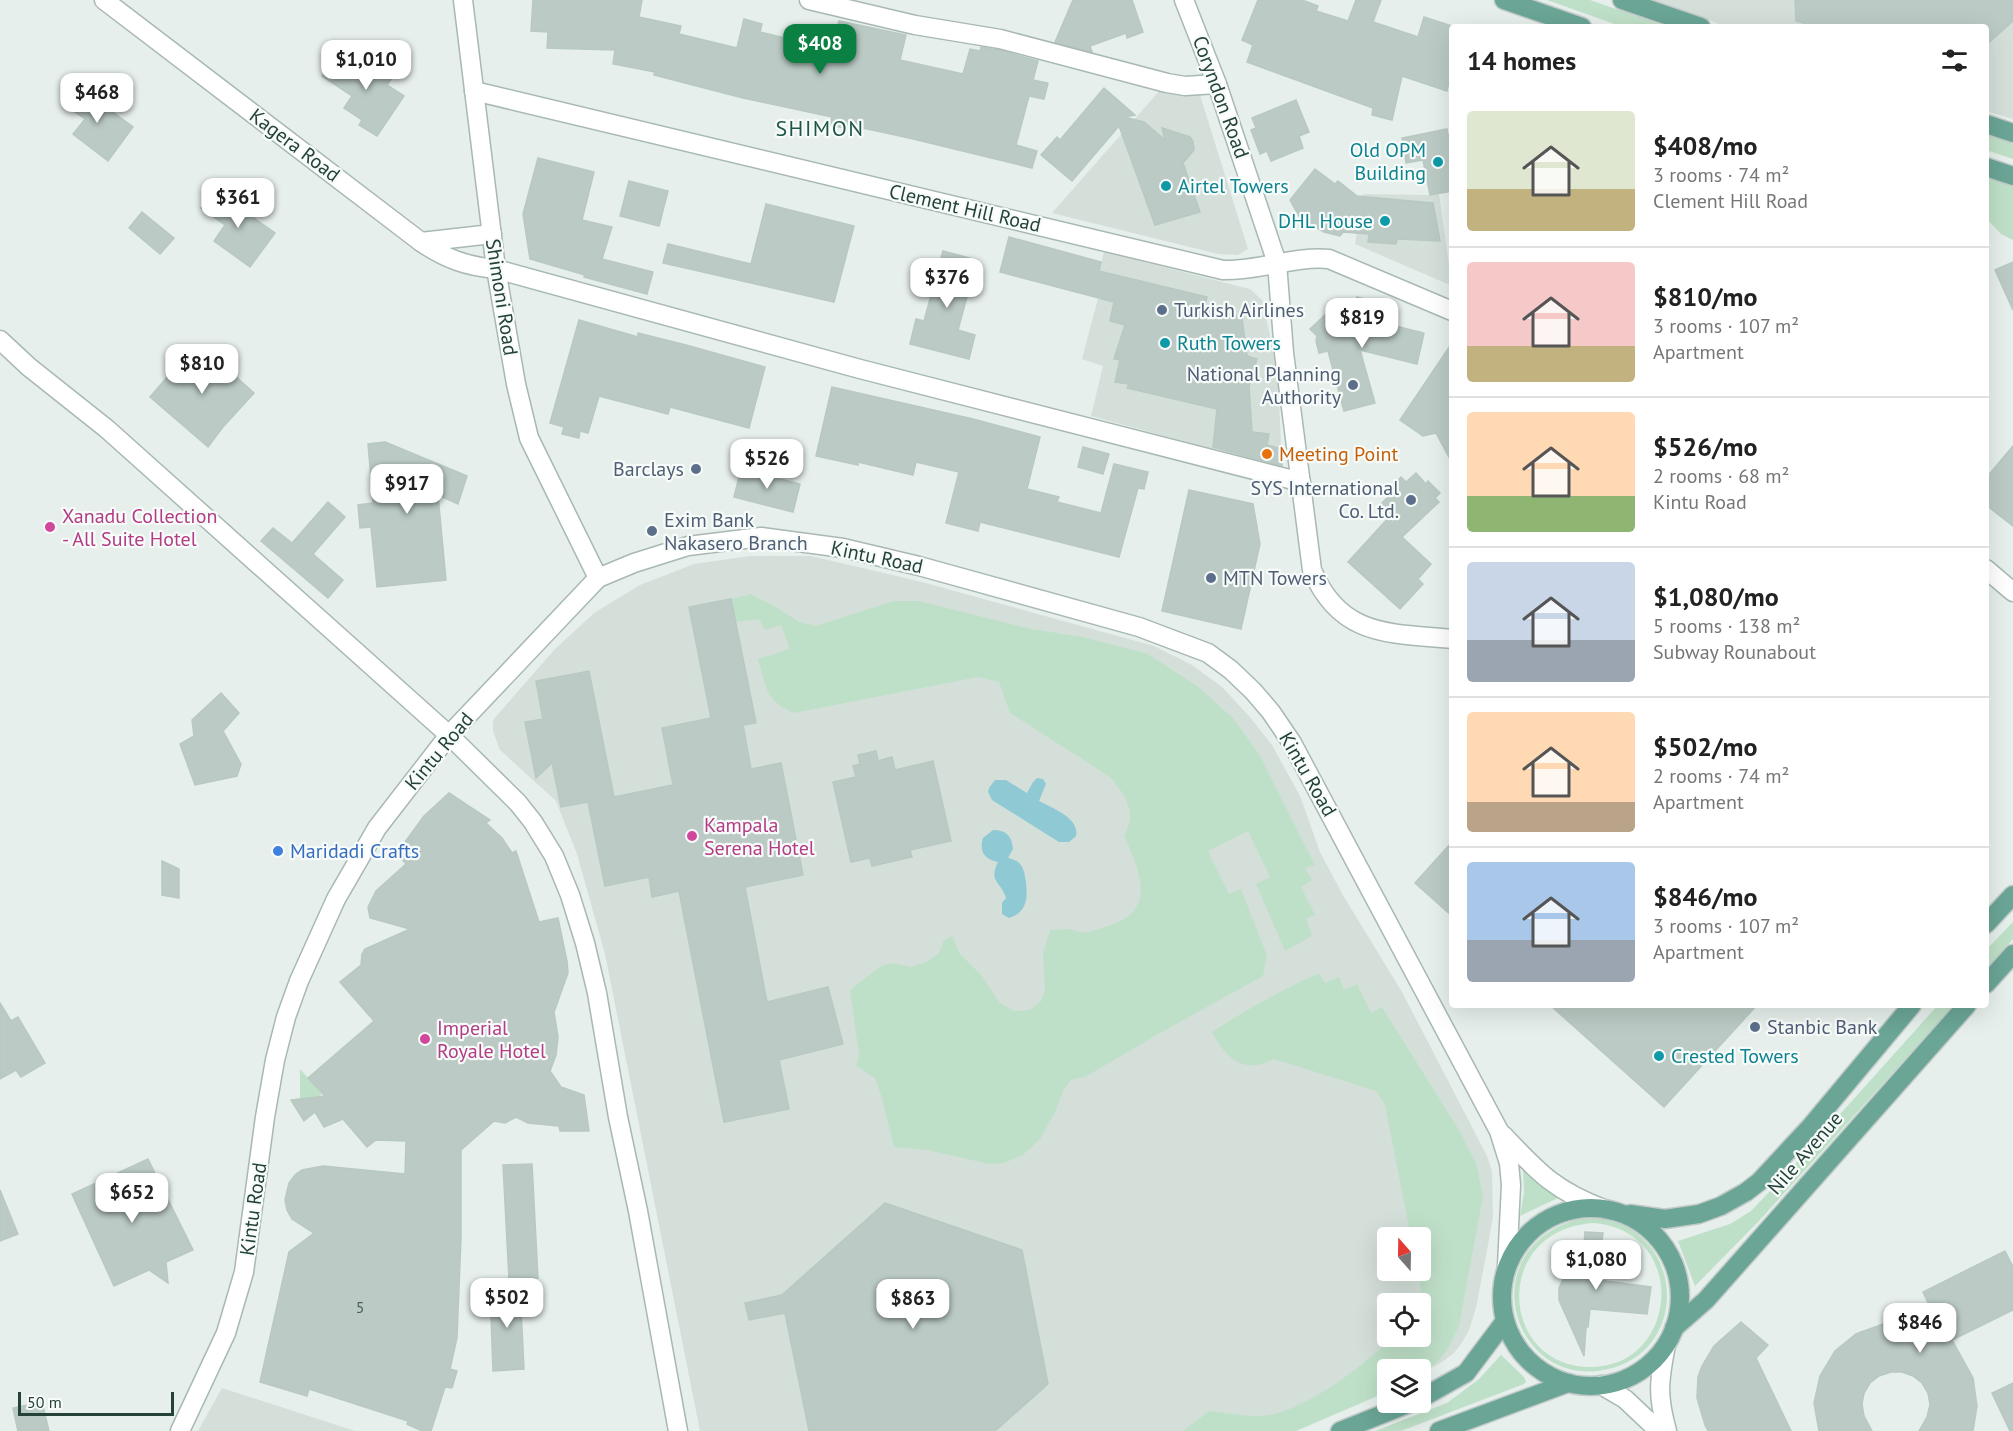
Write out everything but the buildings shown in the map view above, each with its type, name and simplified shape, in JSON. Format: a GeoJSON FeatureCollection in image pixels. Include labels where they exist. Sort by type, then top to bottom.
{"type":"FeatureCollection","features":[{"type":"Feature","properties":{"kind":"main road"},"geometry":{"type":"LineString","coordinates":[[1504,0],[1573,24]]}},
{"type":"Feature","properties":{"kind":"main road"},"geometry":{"type":"LineString","coordinates":[[1622,0],[1692,24]]}},
{"type":"Feature","properties":{"kind":"main road"},"geometry":{"type":"LineString","coordinates":[[1989,125],[2013,133]]}},
{"type":"Feature","properties":{"kind":"main road"},"geometry":{"type":"LineString","coordinates":[[1989,167],[2013,176]]}},
{"type":"Feature","properties":{"kind":"main road"},"geometry":{"type":"LineString","coordinates":[[1989,921],[2013,895]]}},
{"type":"Feature","properties":{"kind":"main road"},"geometry":{"type":"LineString","coordinates":[[1989,981],[2013,954]]}},
{"type":"Feature","properties":{"kind":"main road","name":"Nile Avenue"},"geometry":{"type":"LineString","coordinates":[[1612,1211],[1665,1219],[1685,1217],[1699,1215],[1721,1206],[1746,1192],[1759,1182],[1811,1126],[1909,1008]]}},
{"type":"Feature","properties":{"kind":"main road","name":"Nile Avenue"},"geometry":{"type":"LineString","coordinates":[[1674,1328],[1707,1300],[1964,1008]]}},
{"type":"Feature","properties":{"kind":"main road"},"geometry":{"type":"LineString","coordinates":[[1587,1208],[1612,1211],[1636,1220],[1650,1231],[1662,1244],[1671,1259],[1680,1293],[1679,1311],[1674,1328],[1666,1345],[1654,1360],[1623,1380],[1601,1385],[1568,1383],[1538,1369],[1524,1356],[1512,1339],[1505,1321],[1502,1303],[1503,1284],[1508,1266],[1515,1251],[1526,1237],[1546,1221],[1570,1211],[1587,1208]]}},
{"type":"Feature","properties":{"kind":"main road"},"geometry":{"type":"LineString","coordinates":[[1431,1393],[1466,1373],[1505,1321]]}},
{"type":"Feature","properties":{"kind":"main road"},"geometry":{"type":"LineString","coordinates":[[1438,1431],[1568,1383]]}},
{"type":"Feature","properties":{"kind":"main road"},"geometry":{"type":"LineString","coordinates":[[1340,1431],[1385,1413]]}},
{"type":"Feature","properties":{"kind":"street","name":"Kagera Road"},"geometry":{"type":"LineString","coordinates":[[104,0],[421,242],[454,261],[471,266],[496,268],[860,369],[1301,482]]}},
{"type":"Feature","properties":{"kind":"street","name":"Shimoni Road"},"geometry":{"type":"LineString","coordinates":[[463,0],[496,268],[516,384],[530,438],[598,578]]}},
{"type":"Feature","properties":{"kind":"street"},"geometry":{"type":"LineString","coordinates":[[809,0],[915,25],[1000,39],[1167,83],[1185,86],[1217,84]]}},
{"type":"Feature","properties":{"kind":"street","name":"Coryndon Road"},"geometry":{"type":"LineString","coordinates":[[1184,0],[1217,84],[1277,263],[1284,353],[1312,570],[1327,597],[1343,614],[1359,625],[1377,631],[1449,639]]}},
{"type":"Feature","properties":{"kind":"street","name":"Clement Hill Road"},"geometry":{"type":"LineString","coordinates":[[474,91],[1223,270],[1240,270],[1313,257],[1329,259],[1449,309]]}},
{"type":"Feature","properties":{"kind":"street"},"geometry":{"type":"LineString","coordinates":[[421,242],[492,234]]}},
{"type":"Feature","properties":{"kind":"street"},"geometry":{"type":"LineString","coordinates":[[0,340],[29,367],[107,429],[449,735],[518,803],[533,822],[554,856],[570,895],[597,993],[618,1117],[638,1211],[678,1431]]}},
{"type":"Feature","properties":{"kind":"street","name":"Kintu Road"},"geometry":{"type":"LineString","coordinates":[[180,1431],[226,1333],[244,1272],[275,1060],[286,1017],[299,981],[336,899],[377,828],[449,735],[598,578],[634,563],[688,546],[761,537],[843,548],[919,566],[1139,627],[1208,653],[1231,670],[1271,712],[1292,744],[1499,1131],[1509,1163],[1511,1185],[1508,1266]]}},
{"type":"Feature","properties":{"kind":"street"},"geometry":{"type":"LineString","coordinates":[[1989,572],[2013,592]]}},
{"type":"Feature","properties":{"kind":"street"},"geometry":{"type":"LineString","coordinates":[[1499,1131],[1552,1184],[1577,1199],[1612,1211]]}},
{"type":"Feature","properties":{"kind":"street"},"geometry":{"type":"LineString","coordinates":[[1666,1345],[1659,1384],[1662,1413],[1667,1431]]}},
{"type":"Feature","properties":{"kind":"street"},"geometry":{"type":"LineString","coordinates":[[1601,1385],[1625,1398],[1659,1431]]}},
{"type":"Feature","properties":{"kind":"shaded area"},"geometry":{"type":"Polygon","coordinates":[[[1652,0],[2013,0],[2013,119],[1989,112],[1989,24],[1720,24],[1652,0]]]}},
{"type":"Feature","properties":{"kind":"shaded area"},"geometry":{"type":"Polygon","coordinates":[[[1162,88],[1200,95],[1248,249],[1238,255],[1218,254],[1052,213],[1162,88]]]}},
{"type":"Feature","properties":{"kind":"shaded area"},"geometry":{"type":"Polygon","coordinates":[[[1363,194],[1439,194],[1449,265],[1449,285],[1355,244],[1363,194]]]}},
{"type":"Feature","properties":{"kind":"shaded area"},"geometry":{"type":"Polygon","coordinates":[[[1104,252],[1250,289],[1263,301],[1278,376],[1282,468],[1091,416],[1103,366],[1082,359],[1101,287],[1095,285],[1104,252]]]}},
{"type":"Feature","properties":{"kind":"shaded area"},"geometry":{"type":"Polygon","coordinates":[[[750,556],[811,556],[918,581],[1154,646],[1192,665],[1222,687],[1272,745],[1300,796],[1320,852],[1344,897],[1402,992],[1487,1156],[1492,1171],[1493,1217],[1476,1308],[1469,1330],[1453,1354],[1431,1368],[1431,1359],[1377,1359],[1377,1376],[1266,1431],[700,1431],[605,954],[577,854],[556,801],[500,750],[493,731],[493,720],[554,650],[594,613],[640,585],[694,564],[750,556]]]}},
{"type":"Feature","properties":{"kind":"shaded area"},"geometry":{"type":"Polygon","coordinates":[[[222,1388],[355,1431],[198,1431],[222,1388]]]}},
{"type":"Feature","properties":{"kind":"green space"},"geometry":{"type":"Polygon","coordinates":[[[1547,0],[1590,0],[1659,24],[1615,24],[1547,0]]]}},
{"type":"Feature","properties":{"kind":"green space"},"geometry":{"type":"Polygon","coordinates":[[[1989,135],[2013,144],[2013,159],[1989,151],[1989,135]]]}},
{"type":"Feature","properties":{"kind":"green space"},"geometry":{"type":"Polygon","coordinates":[[[1989,179],[2013,185],[2013,240],[2001,234],[1989,221],[1989,179]]]}},
{"type":"Feature","properties":{"kind":"green space"},"geometry":{"type":"Polygon","coordinates":[[[751,594],[799,622],[816,626],[894,601],[919,601],[1031,629],[1083,637],[1148,654],[1197,686],[1233,718],[1259,754],[1315,865],[1305,868],[1312,880],[1301,887],[1315,915],[1306,919],[1312,936],[1285,951],[1256,884],[1270,877],[1248,831],[1208,851],[1229,894],[1241,889],[1267,956],[1263,976],[1097,1070],[1084,1077],[1071,1080],[1064,1089],[1055,1112],[1040,1139],[1023,1155],[1004,1163],[989,1164],[927,1150],[894,1147],[875,1078],[856,1066],[859,1055],[850,990],[881,966],[893,963],[910,967],[927,962],[939,953],[944,940],[952,936],[960,954],[982,976],[1000,1003],[1014,1011],[1030,1010],[1041,1001],[1045,991],[1043,954],[1050,930],[1093,931],[1127,917],[1136,908],[1141,886],[1124,835],[1130,819],[1128,804],[1110,777],[1010,713],[999,682],[978,677],[794,713],[784,708],[768,692],[758,659],[790,649],[781,625],[765,630],[759,619],[736,622],[731,599],[751,594]]]}},
{"type":"Feature","properties":{"kind":"green space"},"geometry":{"type":"Polygon","coordinates":[[[2013,922],[2013,939],[1989,967],[1989,947],[2013,922]]]}},
{"type":"Feature","properties":{"kind":"green space"},"geometry":{"type":"Polygon","coordinates":[[[1319,973],[1325,983],[1339,977],[1344,990],[1357,984],[1371,1013],[1382,1007],[1459,1130],[1476,1163],[1483,1196],[1459,1326],[1447,1351],[1431,1368],[1431,1359],[1377,1359],[1377,1396],[1296,1431],[1183,1431],[1209,1411],[1254,1416],[1285,1411],[1335,1384],[1381,1347],[1431,1347],[1431,1293],[1421,1293],[1420,1281],[1431,1281],[1431,1227],[1409,1227],[1385,1105],[1376,1091],[1274,1059],[1264,1064],[1245,1065],[1230,1057],[1212,1032],[1319,973]]]}},
{"type":"Feature","properties":{"kind":"green space"},"geometry":{"type":"Polygon","coordinates":[[[1935,1008],[1951,1008],[1759,1221],[1695,1286],[1678,1241],[1730,1224],[1751,1211],[1935,1008]]]}},
{"type":"Feature","properties":{"kind":"green space"},"geometry":{"type":"Polygon","coordinates":[[[300,1069],[322,1094],[305,1107],[300,1099],[300,1069]]]}},
{"type":"Feature","properties":{"kind":"green space"},"geometry":{"type":"Polygon","coordinates":[[[1523,1168],[1538,1184],[1560,1197],[1520,1216],[1524,1192],[1523,1168]]]}},
{"type":"Feature","properties":{"kind":"green space"},"geometry":{"type":"Polygon","coordinates":[[[1578,1219],[1609,1220],[1634,1232],[1652,1250],[1663,1272],[1667,1296],[1663,1319],[1652,1341],[1634,1358],[1608,1369],[1575,1370],[1549,1360],[1529,1340],[1517,1315],[1515,1287],[1523,1259],[1544,1236],[1578,1219]],[[1594,1223],[1561,1231],[1537,1248],[1524,1271],[1519,1296],[1524,1322],[1537,1344],[1559,1360],[1589,1367],[1619,1362],[1641,1347],[1655,1325],[1661,1299],[1659,1273],[1647,1250],[1625,1232],[1594,1223]]]}},
{"type":"Feature","properties":{"kind":"green space"},"geometry":{"type":"Polygon","coordinates":[[[1501,1355],[1524,1377],[1526,1382],[1401,1431],[1375,1431],[1421,1413],[1431,1413],[1431,1409],[1447,1403],[1479,1379],[1501,1355]]]}},
{"type":"Feature","properties":{"kind":"water"},"geometry":{"type":"Polygon","coordinates":[[[1037,778],[1043,779],[1046,784],[1039,801],[1064,814],[1074,824],[1076,836],[1069,842],[1059,842],[992,800],[988,792],[995,780],[1006,780],[1027,793],[1037,778]]]}},
{"type":"Feature","properties":{"kind":"water"},"geometry":{"type":"Polygon","coordinates":[[[993,830],[1001,831],[1010,837],[1013,849],[1008,858],[1020,864],[1025,878],[1027,895],[1025,905],[1019,913],[1009,918],[1002,914],[1002,903],[1006,898],[994,874],[998,862],[986,857],[982,851],[983,838],[993,830]]]}},
{"type":"Feature","properties":{"kind":"place","name":"Old OPM Building"},"geometry":{"type":"Point","coordinates":[1438,162]}},
{"type":"Feature","properties":{"kind":"place","name":"Airtel Towers"},"geometry":{"type":"Point","coordinates":[1166,186]}},
{"type":"Feature","properties":{"kind":"place","name":"DHL House"},"geometry":{"type":"Point","coordinates":[1385,221]}},
{"type":"Feature","properties":{"kind":"place","name":"Turkish Airlines"},"geometry":{"type":"Point","coordinates":[1162,310]}},
{"type":"Feature","properties":{"kind":"place","name":"Ruth Towers"},"geometry":{"type":"Point","coordinates":[1165,343]}},
{"type":"Feature","properties":{"kind":"place","name":"National Planning Authority"},"geometry":{"type":"Point","coordinates":[1353,385]}},
{"type":"Feature","properties":{"kind":"place","name":"Meeting Point"},"geometry":{"type":"Point","coordinates":[1267,454]}},
{"type":"Feature","properties":{"kind":"place","name":"Barclays"},"geometry":{"type":"Point","coordinates":[696,469]}},
{"type":"Feature","properties":{"kind":"place","name":"SYS International Co. Ltd."},"geometry":{"type":"Point","coordinates":[1411,500]}},
{"type":"Feature","properties":{"kind":"place","name":"Xanadu Collection - All Suite Hotel"},"geometry":{"type":"Point","coordinates":[50,527]}},
{"type":"Feature","properties":{"kind":"place","name":"Exim Bank Nakasero Branch"},"geometry":{"type":"Point","coordinates":[652,531]}},
{"type":"Feature","properties":{"kind":"place","name":"MTN Towers"},"geometry":{"type":"Point","coordinates":[1211,578]}},
{"type":"Feature","properties":{"kind":"place","name":"Kampala Serena Hotel"},"geometry":{"type":"Point","coordinates":[692,836]}},
{"type":"Feature","properties":{"kind":"place","name":"Maridadi Crafts"},"geometry":{"type":"Point","coordinates":[278,851]}},
{"type":"Feature","properties":{"kind":"place","name":"Stanbic Bank"},"geometry":{"type":"Point","coordinates":[1755,1027]}},
{"type":"Feature","properties":{"kind":"place","name":"Imperial Royale Hotel"},"geometry":{"type":"Point","coordinates":[425,1039]}},
{"type":"Feature","properties":{"kind":"place","name":"Crested Towers"},"geometry":{"type":"Point","coordinates":[1659,1056]}},
{"type":"Feature","properties":{"kind":"district","name":"SHIMON"},"geometry":{"type":"Point","coordinates":[820,128]}}]}
